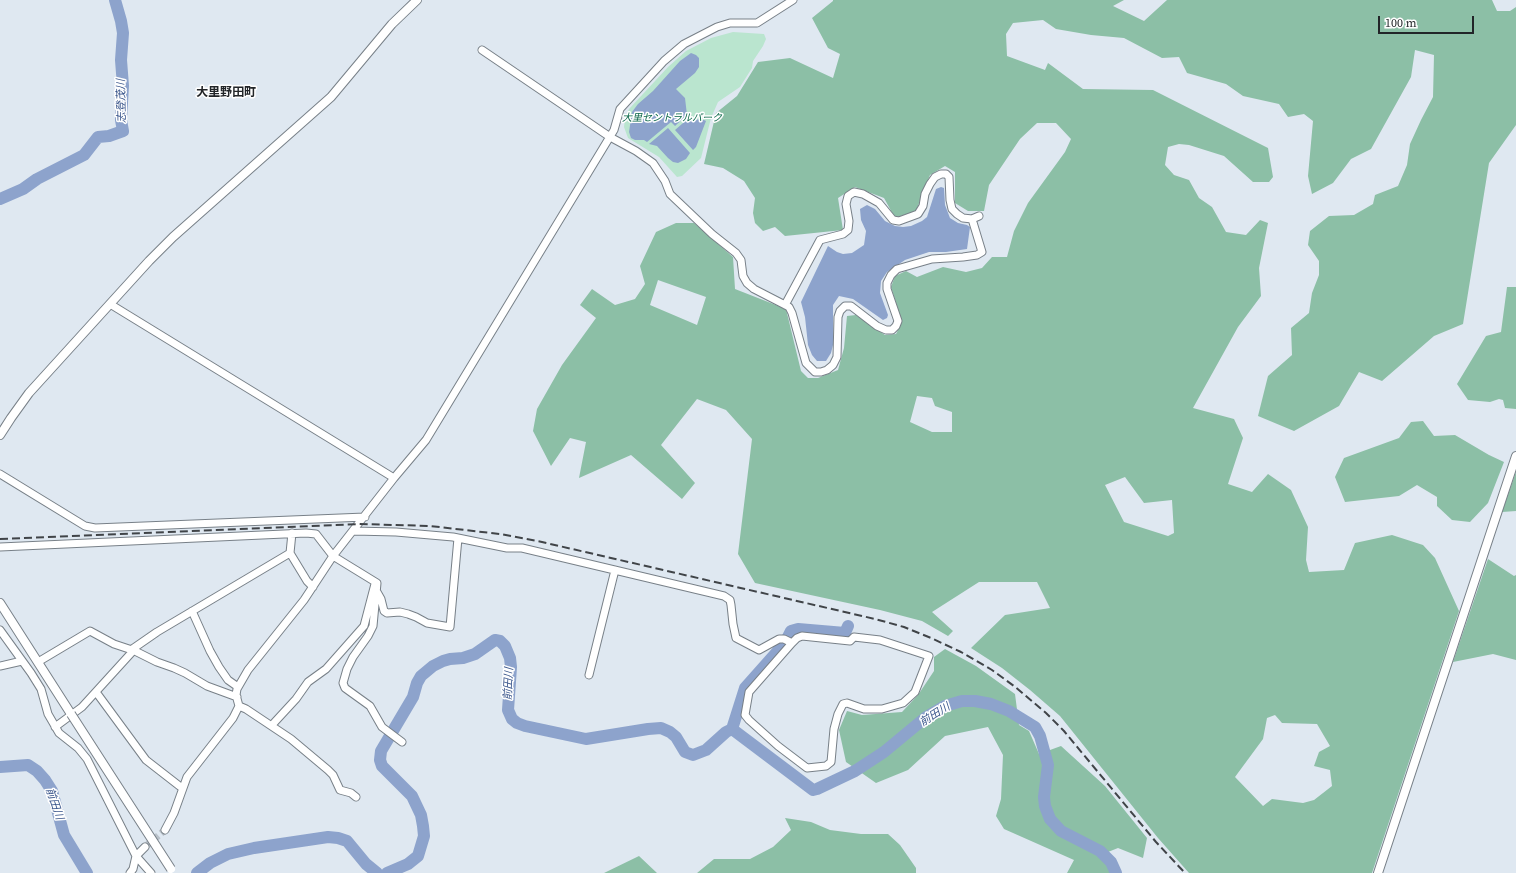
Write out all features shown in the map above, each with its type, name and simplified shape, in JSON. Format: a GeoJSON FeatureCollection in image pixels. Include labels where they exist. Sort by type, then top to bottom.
{"type":"FeatureCollection","features":[{"type":"Feature","properties":{"kind":"street"},"geometry":{"type":"LineString","coordinates":[[0,435],[14,412],[29,393],[149,261],[173,237],[331,97],[392,24],[418,0]]}},
{"type":"Feature","properties":{"kind":"street"},"geometry":{"type":"LineString","coordinates":[[165,830],[175,809],[182,788],[191,771],[233,718],[239,706],[237,697],[238,687],[248,670],[304,600],[333,556],[426,440],[610,137],[614,130],[620,109],[664,61],[684,44],[723,25],[730,23],[757,23],[793,0]]}},
{"type":"Feature","properties":{"kind":"street"},"geometry":{"type":"LineString","coordinates":[[482,50],[610,137],[636,151],[653,163],[665,181],[670,194],[712,234],[736,253],[741,260],[743,276],[746,283],[754,289],[788,307],[792,313],[806,363],[815,372],[828,370],[833,365],[837,357],[840,311],[845,306],[851,306],[877,326],[886,330],[892,330],[898,321],[887,289],[891,275],[897,270],[932,259],[978,255],[982,252],[975,217],[963,218],[952,209],[949,176],[946,174],[936,176],[930,184],[925,194],[923,206],[918,214],[899,221],[893,220],[879,203],[863,194],[854,192],[848,196],[846,204],[850,221],[848,230],[843,234],[820,240],[785,305]]}},
{"type":"Feature","properties":{"kind":"street"},"geometry":{"type":"LineString","coordinates":[[110,304],[394,478]]}},
{"type":"Feature","properties":{"kind":"street"},"geometry":{"type":"LineString","coordinates":[[1378,873],[1516,456]]}},
{"type":"Feature","properties":{"kind":"street"},"geometry":{"type":"LineString","coordinates":[[0,474],[85,526],[94,528],[365,517]]}},
{"type":"Feature","properties":{"kind":"street"},"geometry":{"type":"LineString","coordinates":[[354,531],[396,532],[458,538],[508,548],[522,548],[685,586],[727,598],[732,605],[733,624],[736,638],[759,650],[780,639],[788,641],[802,636],[850,640],[854,637],[872,638],[885,641],[929,656],[914,692],[903,703],[882,709],[864,708],[848,703],[843,704],[838,714],[834,729],[831,762],[826,766],[807,768],[778,746],[745,715],[749,692],[788,641]]}},
{"type":"Feature","properties":{"kind":"street"},"geometry":{"type":"LineString","coordinates":[[292,533],[290,553],[307,581],[313,587]]}},
{"type":"Feature","properties":{"kind":"street"},"geometry":{"type":"LineString","coordinates":[[0,547],[292,533],[316,534],[333,556],[377,583],[373,626],[368,636],[353,656],[343,683],[346,688],[370,706],[382,727],[400,740]]}},
{"type":"Feature","properties":{"kind":"street"},"geometry":{"type":"LineString","coordinates":[[377,592],[382,600],[384,611],[387,613],[400,612],[416,617],[427,623],[450,627],[458,538]]}},
{"type":"Feature","properties":{"kind":"street"},"geometry":{"type":"LineString","coordinates":[[55,727],[82,707],[132,650],[157,632],[290,553]]}},
{"type":"Feature","properties":{"kind":"street"},"geometry":{"type":"LineString","coordinates":[[589,676],[615,570]]}},
{"type":"Feature","properties":{"kind":"street"},"geometry":{"type":"LineString","coordinates":[[272,725],[296,699],[308,682],[326,669],[364,626],[375,581]]}},
{"type":"Feature","properties":{"kind":"street"},"geometry":{"type":"LineString","coordinates":[[0,603],[174,873]]}},
{"type":"Feature","properties":{"kind":"street"},"geometry":{"type":"LineString","coordinates":[[192,611],[219,667],[228,680],[238,687]]}},
{"type":"Feature","properties":{"kind":"street"},"geometry":{"type":"LineString","coordinates":[[0,630],[41,689],[48,714],[55,727],[62,736],[78,748],[87,759],[136,856],[150,872]]}},
{"type":"Feature","properties":{"kind":"street"},"geometry":{"type":"LineString","coordinates":[[38,662],[90,631],[114,644],[132,650],[185,673],[207,686],[237,697]]}},
{"type":"Feature","properties":{"kind":"street"},"geometry":{"type":"LineString","coordinates":[[0,666],[22,661]]}},
{"type":"Feature","properties":{"kind":"street"},"geometry":{"type":"LineString","coordinates":[[96,692],[146,760],[182,788]]}},
{"type":"Feature","properties":{"kind":"street"},"geometry":{"type":"LineString","coordinates":[[239,706],[272,725],[304,749],[333,775],[340,790],[350,793],[356,797]]}},
{"type":"Feature","properties":{"kind":"street"},"geometry":{"type":"LineString","coordinates":[[130,873],[136,856],[145,848]]}},
{"type":"Feature","properties":{"kind":"green space"},"geometry":{"type":"Polygon","coordinates":[[[1124,0],[1113,6],[1144,21],[1167,0],[1492,0],[1497,11],[1510,11],[1516,7],[1516,125],[1489,163],[1463,324],[1434,336],[1382,381],[1359,372],[1339,406],[1294,431],[1258,416],[1268,376],[1292,355],[1291,328],[1309,313],[1312,293],[1319,275],[1319,261],[1308,245],[1310,231],[1329,216],[1354,215],[1373,204],[1375,195],[1398,186],[1407,165],[1410,144],[1433,97],[1434,55],[1415,50],[1411,77],[1371,149],[1351,159],[1333,183],[1312,194],[1308,176],[1313,121],[1304,114],[1288,117],[1279,104],[1243,96],[1226,84],[1187,73],[1179,57],[1162,58],[1124,38],[1091,35],[1056,29],[1043,20],[1013,23],[1006,34],[1007,56],[1045,70],[1048,63],[1083,89],[1153,90],[1268,148],[1273,177],[1269,182],[1253,182],[1224,156],[1189,145],[1179,144],[1168,147],[1165,165],[1174,175],[1189,180],[1199,198],[1212,207],[1226,232],[1246,235],[1260,220],[1268,223],[1259,268],[1261,296],[1238,327],[1193,408],[1234,419],[1243,438],[1228,484],[1252,492],[1268,474],[1291,490],[1308,527],[1306,560],[1309,572],[1344,570],[1355,543],[1392,535],[1423,545],[1435,558],[1459,611],[1372,873],[1189,873],[1158,838],[1060,716],[1002,668],[971,648],[1005,615],[1050,608],[1037,582],[979,582],[932,612],[953,631],[948,636],[922,621],[880,610],[755,583],[738,554],[752,439],[726,410],[697,399],[661,445],[695,483],[682,499],[631,455],[579,478],[586,442],[570,438],[551,466],[533,431],[537,409],[562,365],[596,318],[580,305],[592,289],[615,305],[635,299],[645,284],[640,266],[656,232],[676,223],[694,223],[733,257],[735,289],[786,309],[801,371],[808,378],[818,378],[838,370],[844,348],[847,316],[856,315],[885,335],[896,334],[902,322],[891,287],[895,276],[906,271],[917,277],[943,267],[966,272],[982,268],[992,257],[1007,257],[1014,231],[1028,203],[1065,152],[1071,139],[1056,123],[1037,123],[1020,139],[989,185],[984,211],[968,211],[955,203],[955,172],[945,166],[930,175],[916,211],[895,218],[884,198],[855,187],[838,198],[843,230],[785,236],[775,227],[763,231],[755,223],[753,213],[755,198],[744,181],[723,168],[704,164],[716,113],[737,96],[758,62],[790,58],[833,78],[840,54],[828,48],[812,18],[833,1],[1124,0]],[[658,280],[650,305],[697,325],[706,297],[658,280]],[[917,396],[910,422],[932,432],[952,432],[952,412],[935,406],[932,398],[917,396]],[[1125,477],[1105,485],[1124,522],[1168,536],[1174,533],[1172,500],[1144,503],[1125,477]],[[1275,715],[1267,718],[1263,739],[1235,777],[1263,806],[1272,799],[1303,803],[1314,800],[1332,786],[1330,770],[1314,766],[1319,752],[1330,746],[1317,724],[1282,723],[1275,715]]]}},
{"type":"Feature","properties":{"kind":"green space","name":"大里セントラルパーク"},"geometry":{"type":"Polygon","coordinates":[[[733,32],[764,34],[766,39],[753,61],[752,68],[740,87],[718,102],[711,118],[701,158],[682,176],[677,177],[659,157],[628,138],[624,127],[625,119],[629,109],[668,67],[686,51],[711,38],[733,32]]]}},
{"type":"Feature","properties":{"kind":"green space"},"geometry":{"type":"Polygon","coordinates":[[[1507,287],[1516,287],[1516,409],[1505,408],[1503,400],[1499,399],[1490,402],[1468,400],[1457,384],[1486,336],[1501,332],[1507,287]]]}},
{"type":"Feature","properties":{"kind":"green space"},"geometry":{"type":"Polygon","coordinates":[[[1423,421],[1434,436],[1455,435],[1504,462],[1488,503],[1470,522],[1452,520],[1437,506],[1437,497],[1417,485],[1399,496],[1345,502],[1335,477],[1344,458],[1399,438],[1411,422],[1423,421]]]}},
{"type":"Feature","properties":{"kind":"green space"},"geometry":{"type":"Polygon","coordinates":[[[1516,472],[1516,511],[1502,512],[1516,472]]]}},
{"type":"Feature","properties":{"kind":"green space"},"geometry":{"type":"Polygon","coordinates":[[[1488,559],[1514,576],[1516,575],[1516,660],[1493,654],[1453,662],[1488,559]]]}},
{"type":"Feature","properties":{"kind":"green space"},"geometry":{"type":"Polygon","coordinates":[[[945,649],[976,666],[1015,694],[1019,725],[1029,731],[1039,754],[1061,746],[1105,786],[1147,838],[1143,858],[1118,848],[1108,852],[1112,873],[1067,873],[1074,860],[1004,829],[996,816],[1001,799],[1003,755],[988,727],[945,736],[908,770],[876,783],[846,762],[839,730],[847,711],[862,715],[902,712],[918,695],[934,671],[934,657],[945,649]]]}},
{"type":"Feature","properties":{"kind":"green space"},"geometry":{"type":"Polygon","coordinates":[[[785,818],[811,822],[830,830],[861,834],[888,834],[900,845],[916,868],[916,873],[697,873],[714,859],[750,859],[773,847],[791,830],[785,818]]]}},
{"type":"Feature","properties":{"kind":"green space"},"geometry":{"type":"Polygon","coordinates":[[[639,856],[657,873],[604,873],[639,856]]]}},
{"type":"Feature","properties":{"kind":"water"},"geometry":{"type":"Polygon","coordinates":[[[691,53],[699,58],[699,67],[695,73],[676,89],[685,98],[687,115],[675,126],[671,122],[647,142],[644,140],[635,140],[631,138],[629,132],[632,112],[680,61],[691,53]]]}},
{"type":"Feature","properties":{"kind":"water"},"geometry":{"type":"Polygon","coordinates":[[[690,117],[692,119],[706,121],[696,147],[693,150],[675,130],[690,117]]]}},
{"type":"Feature","properties":{"kind":"water"},"geometry":{"type":"Polygon","coordinates":[[[668,128],[690,153],[686,159],[678,163],[673,162],[668,158],[657,146],[649,144],[668,128]]]}},
{"type":"Feature","properties":{"kind":"water"},"geometry":{"type":"Polygon","coordinates":[[[941,187],[944,188],[945,205],[950,218],[958,223],[970,227],[967,249],[946,252],[929,252],[905,260],[887,272],[881,281],[880,293],[888,315],[887,318],[883,320],[853,299],[839,296],[833,305],[833,345],[831,353],[826,361],[817,361],[812,355],[808,345],[805,317],[801,302],[828,246],[843,254],[852,253],[864,245],[866,231],[861,220],[860,209],[867,205],[875,209],[885,221],[895,226],[911,226],[922,221],[927,217],[936,189],[941,187]]]}},
{"type":"Feature","properties":{"kind":"waterway","name":"志登茂川"},"geometry":{"type":"LineString","coordinates":[[0,199],[23,189],[37,179],[84,155],[98,137],[109,136],[123,131],[121,120],[123,86],[121,60],[123,33],[115,0]]}},
{"type":"Feature","properties":{"kind":"waterway","name":"前田川"},"geometry":{"type":"LineString","coordinates":[[732,729],[745,688],[785,643],[791,631],[798,629],[845,633],[848,626]]}},
{"type":"Feature","properties":{"kind":"waterway","name":"前田川"},"geometry":{"type":"LineString","coordinates":[[387,873],[408,864],[418,856],[424,836],[421,815],[412,796],[382,766],[380,760],[381,751],[413,697],[417,683],[421,676],[433,666],[443,661],[463,658],[475,654],[495,640],[500,641],[505,646],[510,658],[511,667],[508,710],[512,719],[517,723],[586,739],[661,728],[670,732],[676,737],[685,752],[693,755],[706,750],[726,732],[732,729],[813,790],[855,771],[884,752],[925,718],[945,706],[962,701],[975,701],[991,704],[1009,711],[1035,727],[1040,736],[1048,765],[1044,797],[1045,806],[1050,819],[1061,831],[1100,851],[1111,862],[1116,873]]}},
{"type":"Feature","properties":{"kind":"waterway","name":"前田川"},"geometry":{"type":"LineString","coordinates":[[0,767],[28,765],[37,771],[45,780],[52,791],[64,835],[87,873]]}},
{"type":"Feature","properties":{"kind":"waterway","name":"前田川"},"geometry":{"type":"LineString","coordinates":[[197,873],[210,863],[228,854],[254,848],[328,837],[347,841],[366,864],[377,873]]}},
{"type":"Feature","properties":{"kind":"tunnel"},"geometry":{"type":"LineString","coordinates":[[145,847],[165,830]]}},
{"type":"Feature","properties":{"kind":"railway"},"geometry":{"type":"LineString","coordinates":[[0,539],[359,524],[430,526],[500,534],[542,542],[904,627],[961,652],[992,670],[1046,713],[1064,731],[1156,842],[1185,873]]}},
{"type":"Feature","properties":{"kind":"district","name":"大里野田町"},"geometry":{"type":"Point","coordinates":[226,93]}}]}
